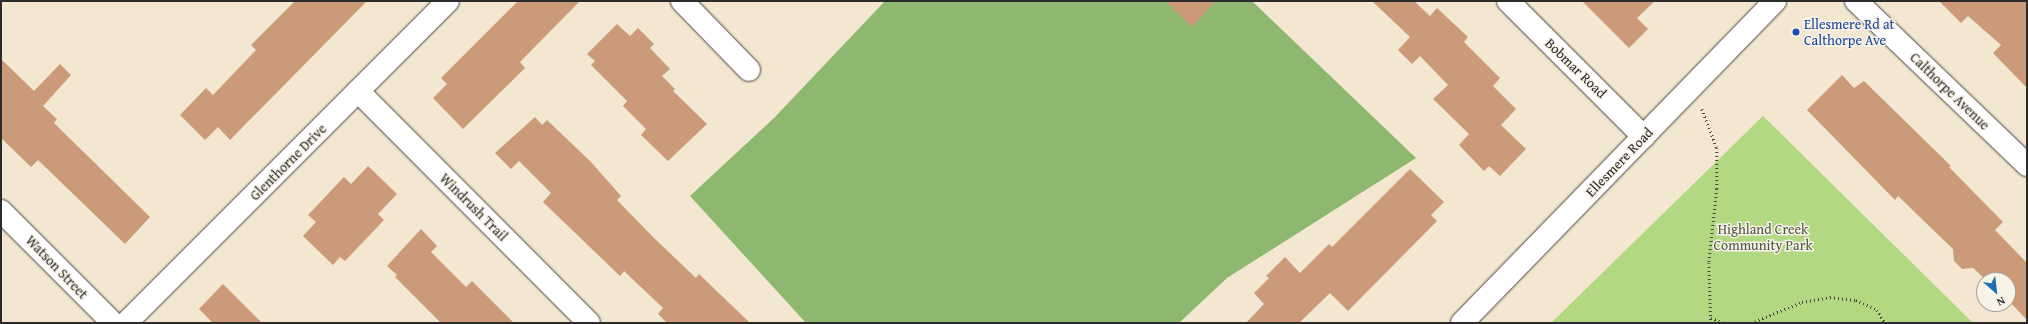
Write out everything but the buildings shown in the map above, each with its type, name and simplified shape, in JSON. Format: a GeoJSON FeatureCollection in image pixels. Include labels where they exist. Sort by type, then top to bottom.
{"type":"FeatureCollection","features":[{"type":"Feature","properties":{"kind":"street","name":"Glenthorne Drive"},"geometry":{"type":"LineString","coordinates":[[126,323],[448,1]]}},
{"type":"Feature","properties":{"kind":"street"},"geometry":{"type":"LineString","coordinates":[[682,1],[749,70]]}},
{"type":"Feature","properties":{"kind":"street","name":"Bobmar Road"},"geometry":{"type":"LineString","coordinates":[[1508,1],[1644,137]]}},
{"type":"Feature","properties":{"kind":"street","name":"Ellesmere Road"},"geometry":{"type":"LineString","coordinates":[[1462,323],[1775,1]]}},
{"type":"Feature","properties":{"kind":"street","name":"Calthorpe Avenue"},"geometry":{"type":"LineString","coordinates":[[1856,1],[2027,166]]}},
{"type":"Feature","properties":{"kind":"street","name":"Windrush Trail"},"geometry":{"type":"LineString","coordinates":[[358,91],[589,323]]}},
{"type":"Feature","properties":{"kind":"street","name":"Watson Street"},"geometry":{"type":"LineString","coordinates":[[1,210],[113,323]]}},
{"type":"Feature","properties":{"kind":"path"},"geometry":{"type":"LineString","coordinates":[[1693,86],[1717,148],[1717,189],[1709,263],[1711,323]]}},
{"type":"Feature","properties":{"kind":"path"},"geometry":{"type":"LineString","coordinates":[[1751,323],[1802,302],[1830,297],[1856,300],[1876,310],[1884,323]]}},
{"type":"Feature","properties":{"kind":"path"},"geometry":{"type":"LineString","coordinates":[[1711,318],[1725,323]]}},
{"type":"Feature","properties":{"kind":"green space"},"geometry":{"type":"Polygon","coordinates":[[[885,1],[1252,1],[1416,158],[1227,278],[1179,323],[806,323],[690,196],[774,118],[885,1]]]}},
{"type":"Feature","properties":{"kind":"green space","name":"Highland Creek Community Park"},"geometry":{"type":"Polygon","coordinates":[[[1763,116],[1973,323],[1551,323],[1763,116]]]}},
{"type":"Feature","properties":{"kind":"place","name":"Ellesmere Rd at Calthorpe Ave"},"geometry":{"type":"Point","coordinates":[1796,32]}}]}
